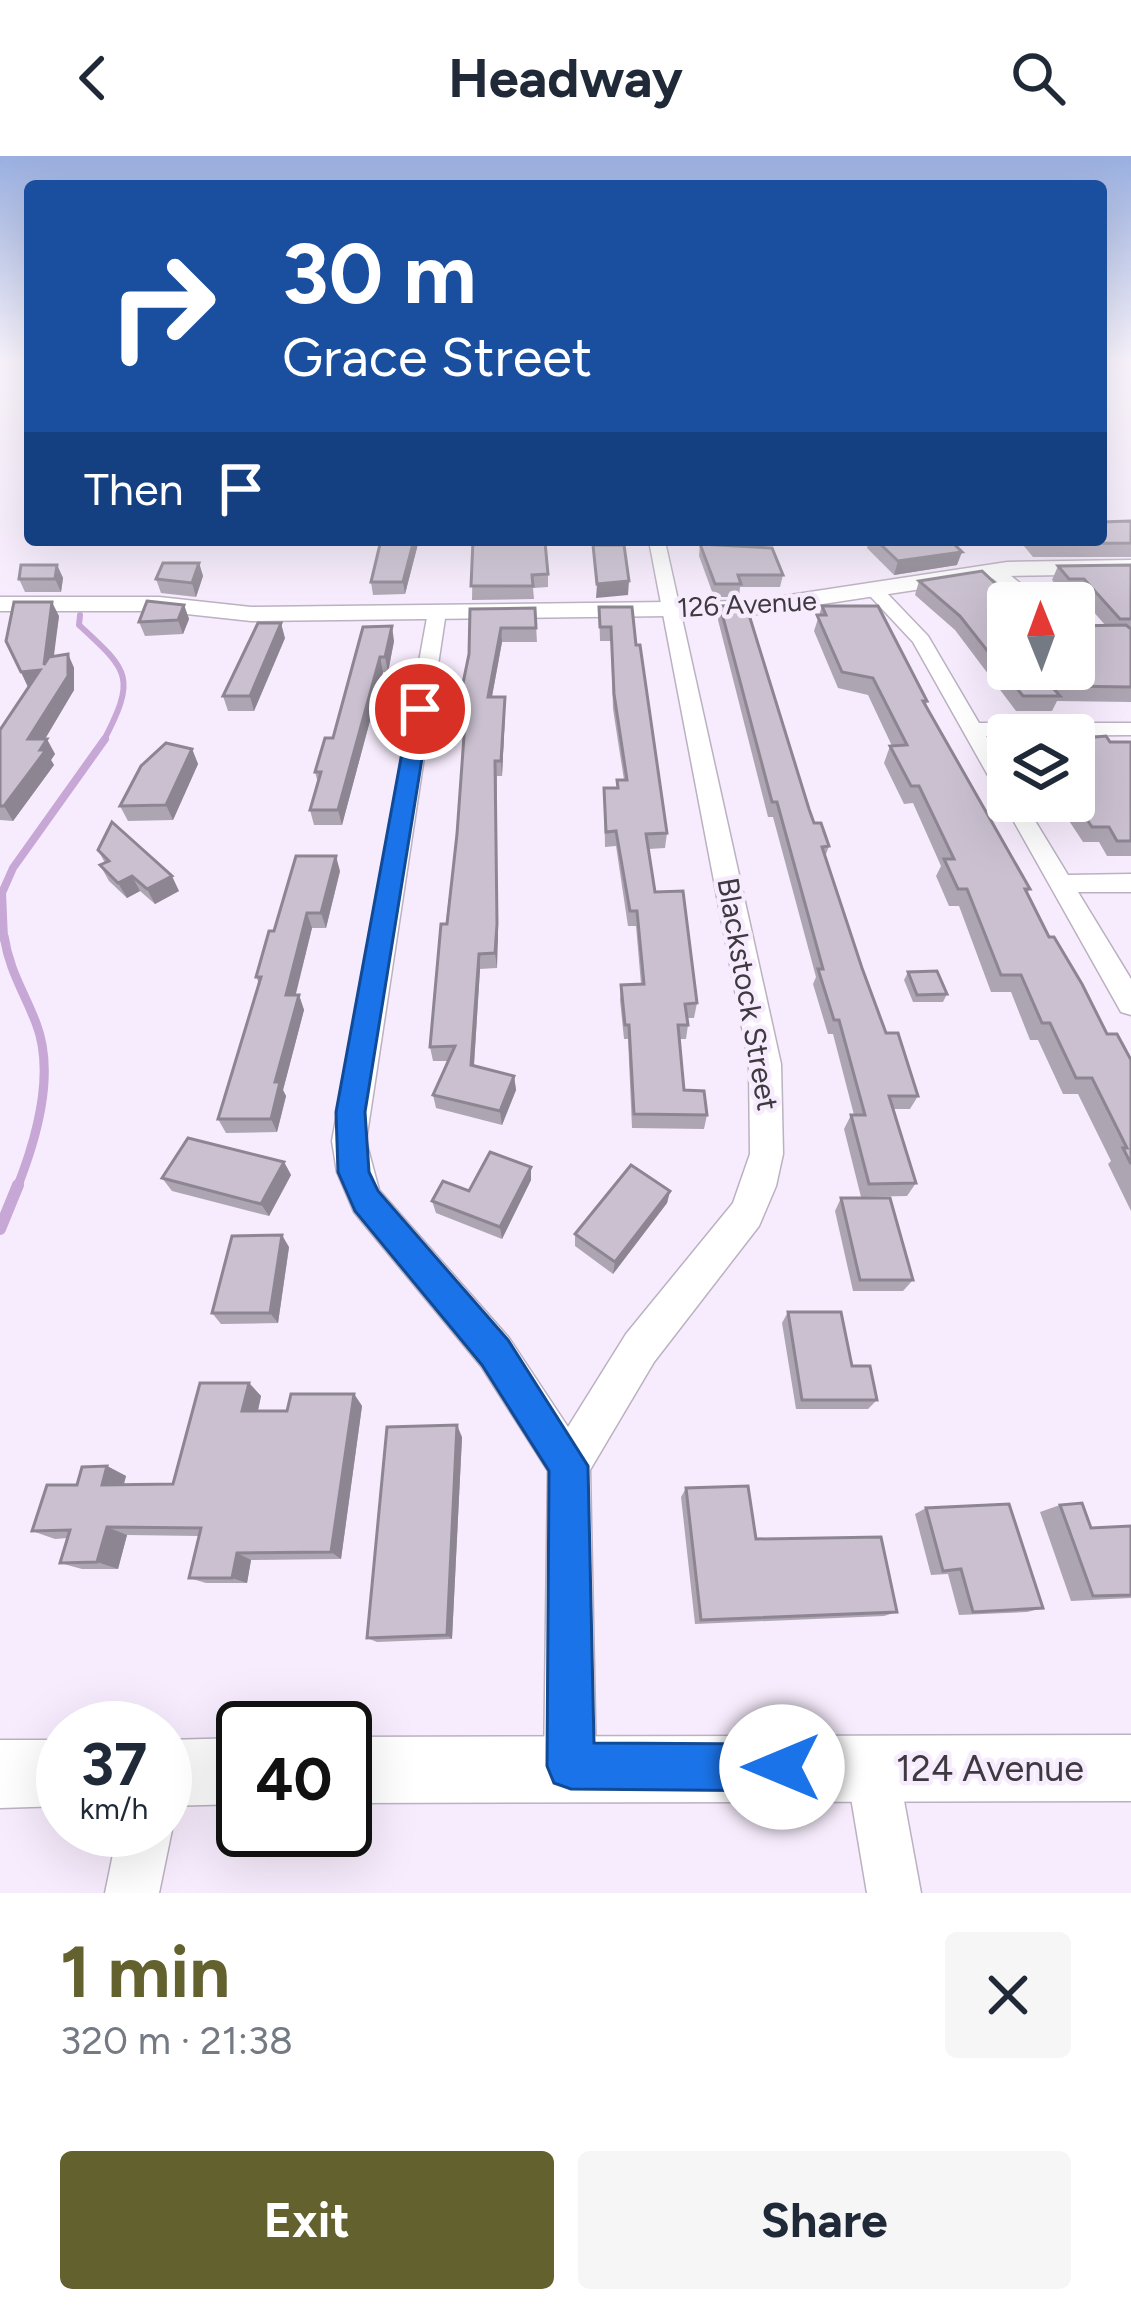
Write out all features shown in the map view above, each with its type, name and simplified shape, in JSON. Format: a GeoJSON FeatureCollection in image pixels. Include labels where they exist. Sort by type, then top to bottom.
{"type":"FeatureCollection","features":[{"type":"Feature","properties":{"kind":"street","name":"Blackstock Street"},"geometry":{"type":"LineString","coordinates":[[569,1466],[649,1336],[737,1231],[754,1203],[768,1159],[771,1120],[765,1064],[658,546]]}},
{"type":"Feature","properties":{"kind":"street","name":"126 Avenue"},"geometry":{"type":"LineString","coordinates":[[0,604],[159,604],[266,614],[770,607],[994,571],[1131,568]]}},
{"type":"Feature","properties":{"kind":"street"},"geometry":{"type":"LineString","coordinates":[[994,571],[1008,582]]}},
{"type":"Feature","properties":{"kind":"street"},"geometry":{"type":"LineString","coordinates":[[876,592],[912,627],[987,759]]}},
{"type":"Feature","properties":{"kind":"street"},"geometry":{"type":"LineString","coordinates":[[437,612],[350,1112],[354,1172],[366,1201],[495,1352],[569,1466],[571,1766]]}},
{"type":"Feature","properties":{"kind":"street"},"geometry":{"type":"LineString","coordinates":[[970,730],[1131,729]]}},
{"type":"Feature","properties":{"kind":"street"},"geometry":{"type":"LineString","coordinates":[[1023,822],[1131,1004]]}},
{"type":"Feature","properties":{"kind":"street"},"geometry":{"type":"LineString","coordinates":[[1058,884],[1131,883]]}},
{"type":"Feature","properties":{"kind":"street"},"geometry":{"type":"LineString","coordinates":[[872,1768],[894,1893]]}},
{"type":"Feature","properties":{"kind":"street","name":"124 Avenue"},"geometry":{"type":"LineString","coordinates":[[372,1770],[1131,1768]]}},
{"type":"Feature","properties":{"kind":"street"},"geometry":{"type":"LineString","coordinates":[[0,1774],[36,1773]]}},
{"type":"Feature","properties":{"kind":"street"},"geometry":{"type":"LineString","coordinates":[[131,1893],[140,1857]]}},
{"type":"Feature","properties":{"kind":"building"},"geometry":{"type":"Polygon","coordinates":[[[1131,521],[1131,543],[1107,543],[1107,522],[1131,521]]]}},
{"type":"Feature","properties":{"kind":"building"},"geometry":{"type":"Polygon","coordinates":[[[380,546],[412,546],[403,582],[371,582],[380,546]]]}},
{"type":"Feature","properties":{"kind":"building"},"geometry":{"type":"Polygon","coordinates":[[[473,546],[545,546],[548,574],[532,575],[533,586],[471,586],[473,546]]]}},
{"type":"Feature","properties":{"kind":"building"},"geometry":{"type":"Polygon","coordinates":[[[593,546],[624,546],[629,581],[597,584],[593,546]]]}},
{"type":"Feature","properties":{"kind":"building"},"geometry":{"type":"Polygon","coordinates":[[[701,546],[772,548],[783,575],[738,575],[741,584],[715,584],[701,546]]]}},
{"type":"Feature","properties":{"kind":"building"},"geometry":{"type":"Polygon","coordinates":[[[882,546],[956,546],[962,552],[898,561],[882,546]]]}},
{"type":"Feature","properties":{"kind":"building"},"geometry":{"type":"Polygon","coordinates":[[[163,563],[199,563],[192,583],[156,579],[163,563]]]}},
{"type":"Feature","properties":{"kind":"building"},"geometry":{"type":"Polygon","coordinates":[[[21,565],[57,565],[55,579],[19,579],[21,565]]]}},
{"type":"Feature","properties":{"kind":"building"},"geometry":{"type":"Polygon","coordinates":[[[1131,565],[1131,619],[1120,619],[1095,591],[1095,582],[1069,579],[1058,566],[1131,565]]]}},
{"type":"Feature","properties":{"kind":"building"},"geometry":{"type":"Polygon","coordinates":[[[982,571],[994,582],[987,582],[987,650],[960,616],[919,581],[982,571]]]}},
{"type":"Feature","properties":{"kind":"building"},"geometry":{"type":"Polygon","coordinates":[[[147,601],[184,605],[178,620],[139,622],[147,601]]]}},
{"type":"Feature","properties":{"kind":"building"},"geometry":{"type":"Polygon","coordinates":[[[14,602],[52,602],[44,665],[49,657],[68,654],[68,676],[28,739],[47,739],[40,750],[46,750],[0,806],[0,730],[40,670],[21,672],[6,641],[14,602]]]}},
{"type":"Feature","properties":{"kind":"building"},"geometry":{"type":"Polygon","coordinates":[[[746,605],[809,809],[814,823],[821,823],[829,846],[822,847],[862,968],[886,1033],[898,1033],[918,1096],[889,1096],[916,1183],[869,1184],[851,1115],[865,1115],[839,1020],[834,1020],[818,969],[823,969],[720,606],[746,605]]]}},
{"type":"Feature","properties":{"kind":"building"},"geometry":{"type":"Polygon","coordinates":[[[822,606],[878,606],[927,701],[923,701],[987,813],[987,822],[992,822],[1030,889],[1025,889],[1049,937],[1054,937],[1107,1034],[1117,1034],[1131,1060],[1131,1164],[1092,1078],[1076,1078],[1050,1023],[1042,1023],[1021,975],[1001,975],[967,889],[958,889],[944,859],[954,859],[919,786],[911,786],[890,746],[907,745],[873,678],[842,672],[817,615],[826,615],[822,606]]]}},
{"type":"Feature","properties":{"kind":"building"},"geometry":{"type":"Polygon","coordinates":[[[599,607],[632,607],[667,833],[646,834],[655,892],[683,891],[697,1003],[685,1004],[688,1025],[678,1025],[684,1090],[704,1091],[707,1115],[634,1114],[629,1025],[625,1025],[621,985],[644,984],[637,911],[630,911],[616,831],[606,832],[604,788],[618,788],[617,780],[627,780],[614,694],[611,627],[600,627],[599,607]]]}},
{"type":"Feature","properties":{"kind":"building"},"geometry":{"type":"Polygon","coordinates":[[[535,608],[536,628],[501,628],[488,697],[505,697],[501,761],[495,761],[497,924],[495,953],[479,954],[471,1065],[514,1076],[500,1111],[433,1095],[455,1046],[430,1047],[441,924],[447,924],[457,834],[465,722],[459,722],[470,609],[535,608]]]}},
{"type":"Feature","properties":{"kind":"building"},"geometry":{"type":"Polygon","coordinates":[[[258,623],[281,623],[250,696],[223,696],[258,623]]]}},
{"type":"Feature","properties":{"kind":"building"},"geometry":{"type":"Polygon","coordinates":[[[392,626],[338,810],[310,810],[321,772],[315,772],[325,738],[333,738],[363,627],[392,626]]]}},
{"type":"Feature","properties":{"kind":"building"},"geometry":{"type":"Polygon","coordinates":[[[1095,626],[1131,629],[1131,687],[1095,686],[1095,626]]]}},
{"type":"Feature","properties":{"kind":"building"},"geometry":{"type":"Polygon","coordinates":[[[1018,690],[1055,690],[1060,696],[1023,696],[1018,690]]]}},
{"type":"Feature","properties":{"kind":"building"},"geometry":{"type":"Polygon","coordinates":[[[1095,737],[1131,742],[1131,841],[1117,841],[1109,827],[1092,827],[1089,822],[1095,822],[1095,737]]]}},
{"type":"Feature","properties":{"kind":"building"},"geometry":{"type":"Polygon","coordinates":[[[166,743],[192,749],[166,805],[120,806],[141,766],[166,743]]]}},
{"type":"Feature","properties":{"kind":"building"},"geometry":{"type":"Polygon","coordinates":[[[112,822],[172,876],[147,889],[132,876],[118,883],[100,865],[109,861],[98,850],[112,822]]]}},
{"type":"Feature","properties":{"kind":"building"},"geometry":{"type":"Polygon","coordinates":[[[296,856],[336,856],[321,913],[307,913],[286,995],[299,995],[275,1082],[280,1082],[271,1119],[218,1119],[261,977],[256,977],[269,931],[274,931],[296,856]]]}},
{"type":"Feature","properties":{"kind":"building"},"geometry":{"type":"Polygon","coordinates":[[[937,971],[947,994],[917,995],[908,972],[937,971]]]}},
{"type":"Feature","properties":{"kind":"building"},"geometry":{"type":"Polygon","coordinates":[[[188,1138],[284,1162],[261,1204],[162,1178],[188,1138]]]}},
{"type":"Feature","properties":{"kind":"building"},"geometry":{"type":"Polygon","coordinates":[[[490,1152],[531,1167],[500,1227],[432,1201],[443,1181],[469,1191],[490,1152]]]}},
{"type":"Feature","properties":{"kind":"building"},"geometry":{"type":"Polygon","coordinates":[[[631,1165],[670,1191],[615,1262],[575,1234],[631,1165]]]}},
{"type":"Feature","properties":{"kind":"building"},"geometry":{"type":"Polygon","coordinates":[[[841,1198],[890,1198],[913,1280],[860,1280],[841,1198]]]}},
{"type":"Feature","properties":{"kind":"building"},"geometry":{"type":"Polygon","coordinates":[[[282,1235],[270,1313],[212,1313],[232,1236],[282,1235]]]}},
{"type":"Feature","properties":{"kind":"building"},"geometry":{"type":"Polygon","coordinates":[[[788,1312],[841,1312],[852,1366],[870,1366],[877,1400],[802,1400],[788,1312]]]}},
{"type":"Feature","properties":{"kind":"building"},"geometry":{"type":"Polygon","coordinates":[[[200,1383],[249,1383],[242,1411],[287,1411],[291,1394],[354,1394],[331,1552],[237,1553],[232,1578],[189,1578],[201,1528],[107,1527],[97,1562],[60,1563],[70,1530],[32,1531],[47,1485],[77,1485],[82,1467],[107,1466],[102,1485],[173,1484],[200,1383]]]}},
{"type":"Feature","properties":{"kind":"building"},"geometry":{"type":"Polygon","coordinates":[[[457,1425],[447,1635],[367,1638],[387,1427],[457,1425]]]}},
{"type":"Feature","properties":{"kind":"building"},"geometry":{"type":"Polygon","coordinates":[[[748,1486],[756,1539],[881,1537],[897,1612],[701,1620],[686,1488],[748,1486]]]}},
{"type":"Feature","properties":{"kind":"building"},"geometry":{"type":"Polygon","coordinates":[[[1082,1503],[1091,1528],[1131,1526],[1131,1595],[1093,1596],[1060,1505],[1082,1503]]]}},
{"type":"Feature","properties":{"kind":"building"},"geometry":{"type":"Polygon","coordinates":[[[1009,1504],[1043,1608],[973,1612],[961,1569],[943,1571],[926,1508],[1009,1504]]]}},
{"type":"Feature","properties":{"kind":"waterway"},"geometry":{"type":"LineString","coordinates":[[80,615],[79,625],[109,654],[122,676],[121,703],[103,741]]}},
{"type":"Feature","properties":{"kind":"waterway"},"geometry":{"type":"LineString","coordinates":[[4,939],[2,893],[13,868],[103,741]]}},
{"type":"Feature","properties":{"kind":"waterway"},"geometry":{"type":"LineString","coordinates":[[4,936],[36,1023],[44,1064],[37,1128],[17,1188]]}},
{"type":"Feature","properties":{"kind":"waterway"},"geometry":{"type":"LineString","coordinates":[[0,1229],[18,1185]]}},
{"type":"Feature","properties":{"kind":"route"},"geometry":{"type":"LineString","coordinates":[[420,709],[350,1112],[354,1172],[366,1201],[495,1352],[569,1466],[571,1766],[782,1767]]}}]}
